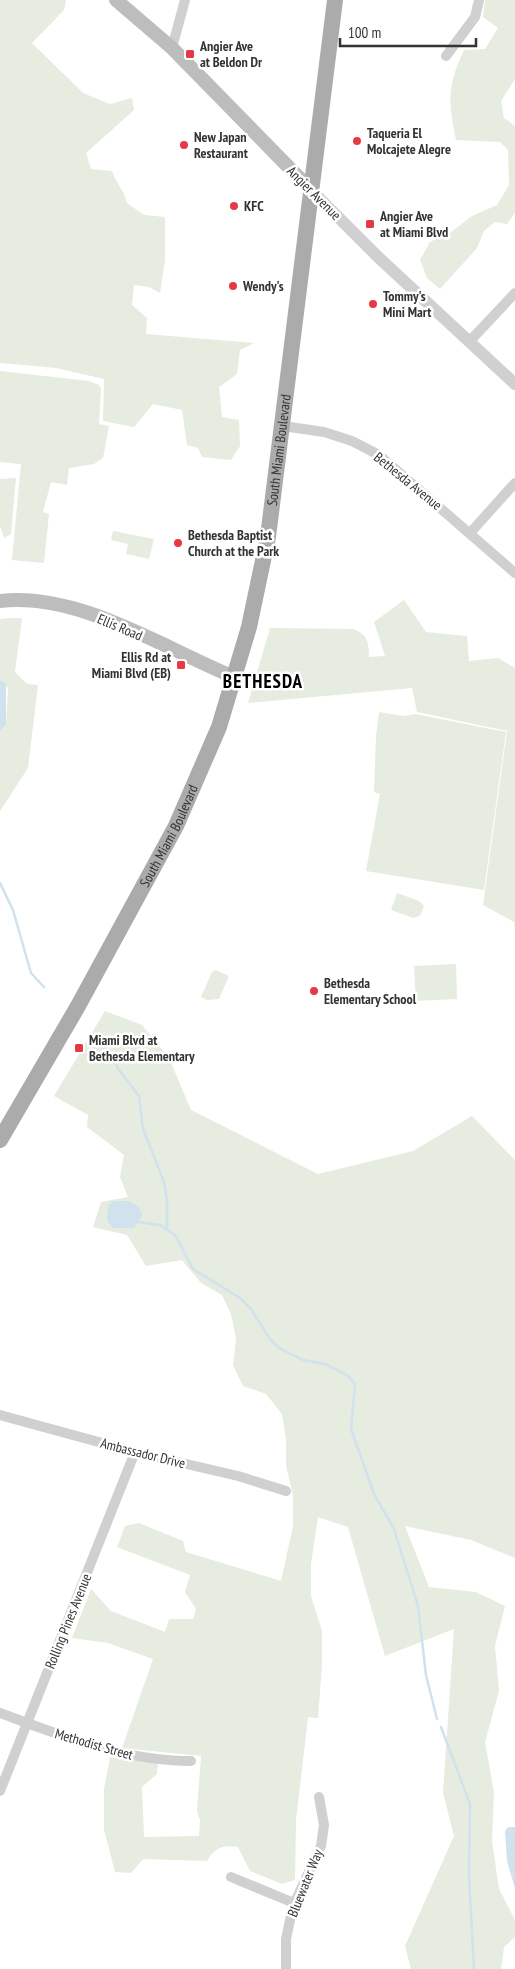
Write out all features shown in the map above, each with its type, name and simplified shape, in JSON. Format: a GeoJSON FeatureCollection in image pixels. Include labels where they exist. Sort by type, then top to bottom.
{"type":"FeatureCollection","features":[{"type":"Feature","properties":{"kind":"main road","name":"Angier Avenue"},"geometry":{"type":"LineString","coordinates":[[116,0],[172,48],[311,190]]}},
{"type":"Feature","properties":{"kind":"main road","name":"South Miami Boulevard"},"geometry":{"type":"LineString","coordinates":[[0,1140],[78,1006],[176,826],[208,756],[249,627],[263,566],[283,426],[336,0]]}},
{"type":"Feature","properties":{"kind":"main road","name":"Ellis Road"},"geometry":{"type":"LineString","coordinates":[[0,601],[26,600],[42,602],[94,616],[234,677]]}},
{"type":"Feature","properties":{"kind":"street"},"geometry":{"type":"LineString","coordinates":[[172,48],[185,0]]}},
{"type":"Feature","properties":{"kind":"street"},"geometry":{"type":"LineString","coordinates":[[446,56],[475,17],[479,0]]}},
{"type":"Feature","properties":{"kind":"street","name":"Angier Avenue"},"geometry":{"type":"LineString","coordinates":[[311,190],[373,252],[515,384]]}},
{"type":"Feature","properties":{"kind":"street"},"geometry":{"type":"LineString","coordinates":[[469,342],[515,293]]}},
{"type":"Feature","properties":{"kind":"street","name":"Bethesda Avenue"},"geometry":{"type":"LineString","coordinates":[[283,426],[324,432],[352,441],[379,455],[515,573]]}},
{"type":"Feature","properties":{"kind":"street"},"geometry":{"type":"LineString","coordinates":[[470,534],[515,483]]}},
{"type":"Feature","properties":{"kind":"street","name":"Ambassador Drive"},"geometry":{"type":"LineString","coordinates":[[0,1415],[135,1452],[238,1476],[286,1491]]}},
{"type":"Feature","properties":{"kind":"street","name":"Rolling Pines Avenue"},"geometry":{"type":"LineString","coordinates":[[0,1791],[135,1452]]}},
{"type":"Feature","properties":{"kind":"street","name":"Methodist Street"},"geometry":{"type":"LineString","coordinates":[[0,1713],[108,1751],[148,1758],[191,1761]]}},
{"type":"Feature","properties":{"kind":"street","name":"Bluewater Way"},"geometry":{"type":"LineString","coordinates":[[286,1969],[286,1940],[294,1903],[321,1846],[324,1825],[320,1797]]}},
{"type":"Feature","properties":{"kind":"street"},"geometry":{"type":"LineString","coordinates":[[231,1877],[294,1903]]}},
{"type":"Feature","properties":{"kind":"shaded area"},"geometry":{"type":"Polygon","coordinates":[[[0,0],[66,0],[64,10],[32,43],[83,93],[110,104],[132,98],[134,110],[86,153],[91,169],[112,171],[127,203],[144,215],[165,217],[165,260],[160,293],[149,287],[134,285],[132,305],[147,318],[146,334],[254,343],[240,350],[237,374],[219,387],[222,417],[239,420],[240,446],[231,460],[202,457],[198,448],[187,445],[182,410],[153,404],[134,427],[103,421],[104,379],[56,368],[0,363],[0,0]]]}},
{"type":"Feature","properties":{"kind":"shaded area"},"geometry":{"type":"Polygon","coordinates":[[[485,0],[515,0],[515,79],[501,101],[504,118],[515,126],[515,213],[507,224],[495,222],[484,231],[477,248],[440,289],[427,278],[420,260],[430,242],[451,232],[472,216],[497,205],[509,185],[508,150],[500,142],[456,140],[451,115],[451,94],[454,74],[464,50],[485,49],[498,28],[483,17],[485,0]]]}},
{"type":"Feature","properties":{"kind":"shaded area"},"geometry":{"type":"Polygon","coordinates":[[[0,371],[89,381],[99,385],[101,389],[99,424],[109,426],[103,458],[94,464],[69,468],[67,485],[51,482],[43,512],[49,514],[44,563],[12,560],[21,464],[0,462],[0,371]]]}},
{"type":"Feature","properties":{"kind":"shaded area"},"geometry":{"type":"Polygon","coordinates":[[[16,478],[11,534],[4,538],[0,526],[0,479],[16,478]]]}},
{"type":"Feature","properties":{"kind":"shaded area"},"geometry":{"type":"Polygon","coordinates":[[[113,531],[154,539],[149,559],[126,554],[128,544],[111,540],[113,531]]]}},
{"type":"Feature","properties":{"kind":"shaded area"},"geometry":{"type":"Polygon","coordinates":[[[404,600],[426,632],[467,636],[469,661],[498,658],[515,668],[515,929],[514,922],[483,905],[507,731],[417,712],[412,688],[248,703],[270,628],[353,629],[361,633],[366,639],[369,657],[385,656],[374,622],[404,600]]]}},
{"type":"Feature","properties":{"kind":"shaded area"},"geometry":{"type":"Polygon","coordinates":[[[22,618],[15,672],[27,684],[38,685],[28,768],[0,811],[0,731],[6,725],[8,688],[0,680],[0,619],[22,618]]]}},
{"type":"Feature","properties":{"kind":"shaded area"},"geometry":{"type":"Polygon","coordinates":[[[379,712],[403,716],[415,714],[506,732],[484,890],[366,871],[380,794],[374,792],[379,712]]]}},
{"type":"Feature","properties":{"kind":"shaded area"},"geometry":{"type":"Polygon","coordinates":[[[397,893],[419,901],[424,906],[420,916],[413,918],[391,910],[397,893]]]}},
{"type":"Feature","properties":{"kind":"shaded area"},"geometry":{"type":"Polygon","coordinates":[[[456,964],[457,999],[416,1001],[414,966],[456,964]]]}},
{"type":"Feature","properties":{"kind":"shaded area"},"geometry":{"type":"Polygon","coordinates":[[[216,970],[229,976],[219,999],[207,1000],[201,997],[212,972],[216,970]]]}},
{"type":"Feature","properties":{"kind":"shaded area"},"geometry":{"type":"Polygon","coordinates":[[[105,1011],[142,1025],[169,1058],[191,1110],[318,1174],[413,1151],[472,1116],[515,1160],[515,1558],[471,1540],[405,1526],[429,1587],[476,1592],[505,1606],[495,1646],[499,1691],[485,1742],[494,1792],[492,1841],[499,1889],[515,1920],[515,1937],[504,1947],[501,1969],[411,1969],[405,1946],[454,1836],[443,1793],[454,1629],[385,1656],[348,1527],[318,1517],[311,1564],[311,1596],[322,1631],[322,1665],[318,1718],[308,1717],[296,1820],[295,1880],[282,1884],[250,1871],[238,1847],[233,1846],[216,1850],[207,1861],[143,1859],[131,1873],[115,1872],[104,1830],[104,1789],[110,1757],[158,1763],[157,1774],[142,1787],[144,1837],[199,1836],[200,1820],[197,1811],[201,1756],[122,1748],[153,1659],[108,1643],[72,1638],[91,1589],[111,1611],[165,1632],[169,1619],[193,1619],[196,1609],[185,1592],[190,1575],[117,1547],[125,1526],[139,1523],[183,1541],[186,1552],[281,1581],[293,1526],[293,1495],[286,1466],[286,1440],[282,1414],[266,1394],[243,1386],[233,1365],[236,1339],[231,1314],[222,1295],[201,1283],[182,1260],[146,1266],[127,1235],[93,1227],[101,1202],[128,1197],[120,1177],[124,1155],[87,1127],[88,1115],[54,1096],[105,1011]]]}},
{"type":"Feature","properties":{"kind":"water"},"geometry":{"type":"Polygon","coordinates":[[[0,680],[6,684],[6,725],[0,731],[0,680]]]}},
{"type":"Feature","properties":{"kind":"water"},"geometry":{"type":"Polygon","coordinates":[[[114,1201],[128,1201],[139,1207],[142,1215],[134,1228],[113,1228],[107,1221],[108,1206],[114,1201]]]}},
{"type":"Feature","properties":{"kind":"water"},"geometry":{"type":"Polygon","coordinates":[[[508,1827],[515,1827],[515,1888],[507,1861],[505,1831],[508,1827]]]}},
{"type":"Feature","properties":{"kind":"waterway"},"geometry":{"type":"LineString","coordinates":[[0,883],[13,910],[31,973],[44,987]]}},
{"type":"Feature","properties":{"kind":"waterway"},"geometry":{"type":"LineString","coordinates":[[102,1040],[119,1070],[139,1096],[143,1129],[164,1182],[167,1201],[167,1230]]}},
{"type":"Feature","properties":{"kind":"waterway"},"geometry":{"type":"LineString","coordinates":[[139,1222],[160,1225],[175,1235],[193,1269],[240,1298],[251,1309],[270,1339],[279,1348],[303,1360],[325,1364],[347,1375],[355,1384],[351,1429],[374,1494],[394,1529],[418,1606],[426,1675],[437,1719]]}},
{"type":"Feature","properties":{"kind":"waterway"},"geometry":{"type":"LineString","coordinates":[[441,1727],[470,1804],[469,1876],[474,1969]]}},
{"type":"Feature","properties":{"kind":"place","name":"Angier Ave at Beldon Dr"},"geometry":{"type":"Point","coordinates":[190,54]}},
{"type":"Feature","properties":{"kind":"place","name":"Taqueria El Molcajete Alegre"},"geometry":{"type":"Point","coordinates":[357,141]}},
{"type":"Feature","properties":{"kind":"place","name":"New Japan Restaurant"},"geometry":{"type":"Point","coordinates":[184,145]}},
{"type":"Feature","properties":{"kind":"place","name":"KFC"},"geometry":{"type":"Point","coordinates":[234,206]}},
{"type":"Feature","properties":{"kind":"place","name":"Angier Ave at Miami Blvd"},"geometry":{"type":"Point","coordinates":[370,224]}},
{"type":"Feature","properties":{"kind":"place","name":"Wendy's"},"geometry":{"type":"Point","coordinates":[233,286]}},
{"type":"Feature","properties":{"kind":"place","name":"Tommy's Mini Mart"},"geometry":{"type":"Point","coordinates":[373,304]}},
{"type":"Feature","properties":{"kind":"place","name":"Bethesda Baptist Church at the Park"},"geometry":{"type":"Point","coordinates":[178,543]}},
{"type":"Feature","properties":{"kind":"place","name":"Ellis Rd at Miami Blvd (EB)"},"geometry":{"type":"Point","coordinates":[181,665]}},
{"type":"Feature","properties":{"kind":"place","name":"Bethesda Elementary School"},"geometry":{"type":"Point","coordinates":[314,991]}},
{"type":"Feature","properties":{"kind":"place","name":"Miami Blvd at Bethesda Elementary"},"geometry":{"type":"Point","coordinates":[79,1048]}},
{"type":"Feature","properties":{"kind":"district","name":"BETHESDA"},"geometry":{"type":"Point","coordinates":[263,681]}}]}
